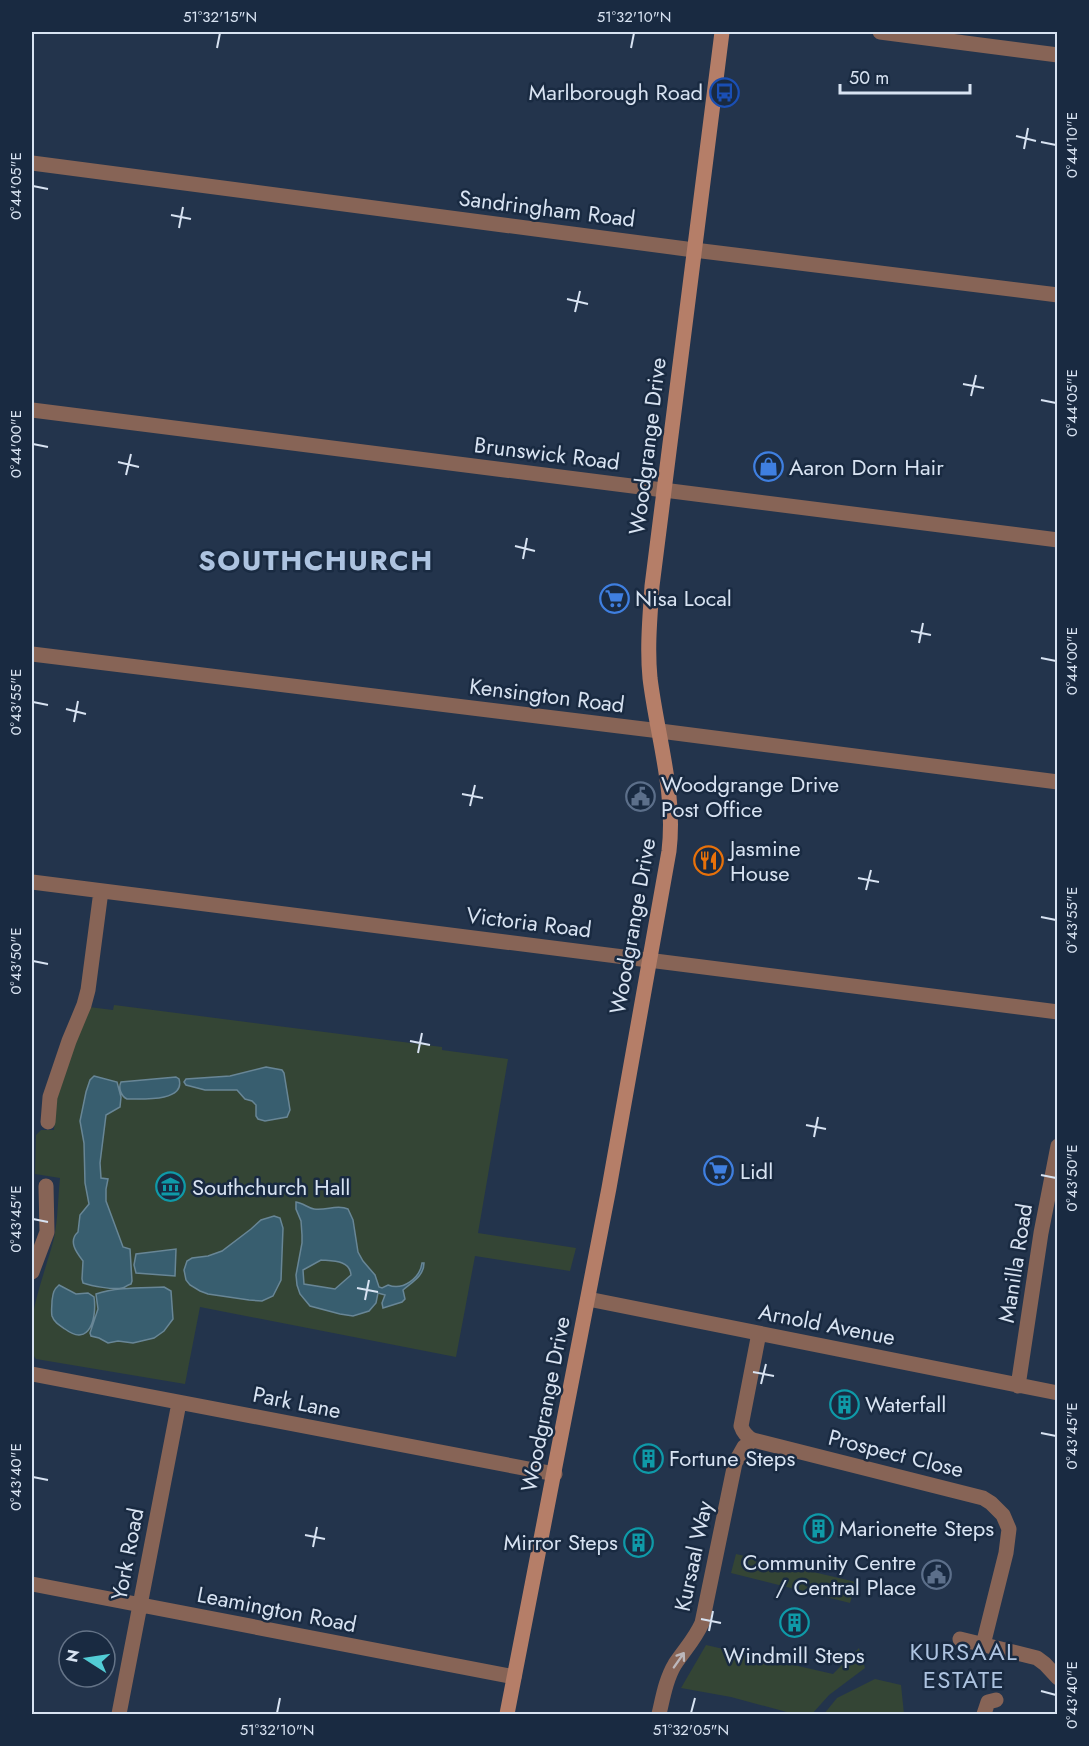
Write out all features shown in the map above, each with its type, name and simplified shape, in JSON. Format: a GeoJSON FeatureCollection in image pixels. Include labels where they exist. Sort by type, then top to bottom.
{"type":"FeatureCollection","features":[{"type":"Feature","properties":{"kind":"street","name":"Woodgrange Drive"},"geometry":{"type":"LineString","coordinates":[[507,1714],[588,1299],[671,833],[668,780],[651,680],[648,634],[652,586],[722,32]]}},
{"type":"Feature","properties":{"kind":"street"},"geometry":{"type":"LineString","coordinates":[[880,32],[1058,55]]}},
{"type":"Feature","properties":{"kind":"street","name":"Sandringham Road"},"geometry":{"type":"LineString","coordinates":[[32,164],[1058,295]]}},
{"type":"Feature","properties":{"kind":"street","name":"Brunswick Road"},"geometry":{"type":"LineString","coordinates":[[32,410],[1058,540]]}},
{"type":"Feature","properties":{"kind":"street","name":"Kensington Road"},"geometry":{"type":"LineString","coordinates":[[32,654],[1058,782]]}},
{"type":"Feature","properties":{"kind":"street","name":"Victoria Road"},"geometry":{"type":"LineString","coordinates":[[32,882],[1058,1012]]}},
{"type":"Feature","properties":{"kind":"street"},"geometry":{"type":"LineString","coordinates":[[48,1122],[50,1097],[88,990],[101,891]]}},
{"type":"Feature","properties":{"kind":"street","name":"Manilla Road"},"geometry":{"type":"LineString","coordinates":[[1018,1386],[1041,1233],[1058,1146]]}},
{"type":"Feature","properties":{"kind":"street"},"geometry":{"type":"LineString","coordinates":[[32,1272],[46,1232],[46,1186]]}},
{"type":"Feature","properties":{"kind":"street","name":"Arnold Avenue"},"geometry":{"type":"LineString","coordinates":[[588,1299],[1058,1393]]}},
{"type":"Feature","properties":{"kind":"street"},"geometry":{"type":"LineString","coordinates":[[753,1440],[742,1430],[741,1426],[759,1333]]}},
{"type":"Feature","properties":{"kind":"street","name":"Park Lane"},"geometry":{"type":"LineString","coordinates":[[32,1374],[555,1474]]}},
{"type":"Feature","properties":{"kind":"street","name":"York Road"},"geometry":{"type":"LineString","coordinates":[[119,1714],[179,1403]]}},
{"type":"Feature","properties":{"kind":"street","name":"Prospect Close"},"geometry":{"type":"LineString","coordinates":[[753,1440],[983,1498],[991,1503],[1004,1515],[1008,1539],[983,1645]]}},
{"type":"Feature","properties":{"kind":"street","name":"Kursaal Way"},"geometry":{"type":"LineString","coordinates":[[659,1714],[668,1677],[697,1636],[702,1623],[735,1463],[744,1447],[753,1440]]}},
{"type":"Feature","properties":{"kind":"street","name":"Leamington Road"},"geometry":{"type":"LineString","coordinates":[[32,1584],[514,1677]]}},
{"type":"Feature","properties":{"kind":"street"},"geometry":{"type":"LineString","coordinates":[[960,1639],[1037,1658],[1058,1678]]}},
{"type":"Feature","properties":{"kind":"street"},"geometry":{"type":"LineString","coordinates":[[984,1714],[987,1702],[996,1700]]}},
{"type":"Feature","properties":{"kind":"green space"},"geometry":{"type":"Polygon","coordinates":[[[114,1005],[442,1047],[442,1050],[508,1059],[478,1233],[576,1248],[570,1271],[475,1256],[456,1357],[200,1307],[185,1384],[36,1359],[31,1349],[32,1318],[54,1238],[60,1178],[35,1174],[36,1135],[41,1130],[54,1130],[56,1094],[89,1007],[113,1010],[114,1005]]]}},
{"type":"Feature","properties":{"kind":"green space"},"geometry":{"type":"Polygon","coordinates":[[[736,1554],[856,1582],[850,1603],[731,1573],[736,1554]]]}},
{"type":"Feature","properties":{"kind":"green space"},"geometry":{"type":"Polygon","coordinates":[[[706,1645],[833,1674],[859,1648],[865,1668],[829,1695],[812,1714],[794,1714],[731,1697],[681,1688],[706,1645]]]}},
{"type":"Feature","properties":{"kind":"green space"},"geometry":{"type":"Polygon","coordinates":[[[875,1679],[901,1685],[904,1714],[824,1714],[837,1698],[875,1679]]]}},
{"type":"Feature","properties":{"kind":"water"},"geometry":{"type":"Polygon","coordinates":[[[266,1067],[282,1070],[284,1073],[290,1110],[287,1117],[265,1121],[258,1119],[256,1105],[245,1099],[237,1090],[205,1090],[186,1085],[184,1082],[186,1079],[230,1076],[266,1067]]]}},
{"type":"Feature","properties":{"kind":"water"},"geometry":{"type":"Polygon","coordinates":[[[94,1076],[117,1082],[121,1097],[120,1107],[106,1115],[100,1163],[101,1178],[108,1179],[106,1201],[123,1247],[130,1249],[132,1281],[123,1288],[108,1288],[83,1283],[83,1261],[73,1243],[78,1232],[80,1215],[89,1204],[80,1121],[86,1092],[94,1076]]]}},
{"type":"Feature","properties":{"kind":"water"},"geometry":{"type":"Polygon","coordinates":[[[176,1077],[179,1079],[179,1086],[176,1092],[161,1098],[127,1099],[120,1089],[121,1082],[176,1077]]]}},
{"type":"Feature","properties":{"kind":"water"},"geometry":{"type":"Polygon","coordinates":[[[296,1202],[314,1209],[340,1207],[348,1209],[353,1220],[358,1252],[375,1275],[379,1287],[405,1285],[418,1274],[424,1263],[420,1275],[403,1290],[405,1299],[383,1308],[385,1295],[378,1293],[376,1303],[369,1311],[353,1316],[310,1306],[300,1294],[297,1285],[296,1275],[302,1235],[301,1221],[296,1202]],[[321,1260],[303,1270],[304,1284],[335,1289],[351,1275],[348,1266],[344,1264],[321,1260]]]}},
{"type":"Feature","properties":{"kind":"water"},"geometry":{"type":"Polygon","coordinates":[[[274,1216],[280,1218],[283,1228],[281,1280],[273,1296],[262,1301],[208,1294],[190,1285],[186,1280],[184,1270],[187,1261],[222,1251],[261,1220],[274,1216]]]}},
{"type":"Feature","properties":{"kind":"water"},"geometry":{"type":"Polygon","coordinates":[[[176,1249],[175,1276],[136,1273],[134,1265],[136,1254],[176,1249]]]}},
{"type":"Feature","properties":{"kind":"water"},"geometry":{"type":"Polygon","coordinates":[[[59,1285],[76,1294],[88,1293],[94,1297],[93,1321],[90,1328],[80,1335],[59,1325],[53,1318],[54,1290],[59,1285]]]}},
{"type":"Feature","properties":{"kind":"water"},"geometry":{"type":"Polygon","coordinates":[[[164,1287],[171,1291],[173,1319],[164,1331],[154,1338],[133,1343],[118,1341],[108,1343],[91,1336],[98,1309],[96,1294],[121,1289],[164,1287]]]}},
{"type":"Feature","properties":{"kind":"place","name":"Marlborough Road"},"geometry":{"type":"Point","coordinates":[724,92]}},
{"type":"Feature","properties":{"kind":"place","name":"Aaron Dorn Hair"},"geometry":{"type":"Point","coordinates":[768,467]}},
{"type":"Feature","properties":{"kind":"place","name":"Nisa Local"},"geometry":{"type":"Point","coordinates":[614,598]}},
{"type":"Feature","properties":{"kind":"place","name":"Woodgrange Drive Post Office"},"geometry":{"type":"Point","coordinates":[640,797]}},
{"type":"Feature","properties":{"kind":"place","name":"Jasmine House"},"geometry":{"type":"Point","coordinates":[709,861]}},
{"type":"Feature","properties":{"kind":"place","name":"Lidl"},"geometry":{"type":"Point","coordinates":[719,1171]}},
{"type":"Feature","properties":{"kind":"place","name":"Southchurch Hall"},"geometry":{"type":"Point","coordinates":[171,1187]}},
{"type":"Feature","properties":{"kind":"place","name":"Waterfall"},"geometry":{"type":"Point","coordinates":[844,1404]}},
{"type":"Feature","properties":{"kind":"place","name":"Fortune Steps"},"geometry":{"type":"Point","coordinates":[648,1458]}},
{"type":"Feature","properties":{"kind":"place","name":"Marionette Steps"},"geometry":{"type":"Point","coordinates":[818,1528]}},
{"type":"Feature","properties":{"kind":"place","name":"Mirror Steps"},"geometry":{"type":"Point","coordinates":[639,1542]}},
{"type":"Feature","properties":{"kind":"place","name":"Community Centre / Central Place"},"geometry":{"type":"Point","coordinates":[937,1575]}},
{"type":"Feature","properties":{"kind":"place","name":"Windmill Steps"},"geometry":{"type":"Point","coordinates":[794,1623]}},
{"type":"Feature","properties":{"kind":"district","name":"SOUTHCHURCH"},"geometry":{"type":"Point","coordinates":[316,560]}},
{"type":"Feature","properties":{"kind":"district","name":"KURSAAL ESTATE"},"geometry":{"type":"Point","coordinates":[964,1665]}}]}
